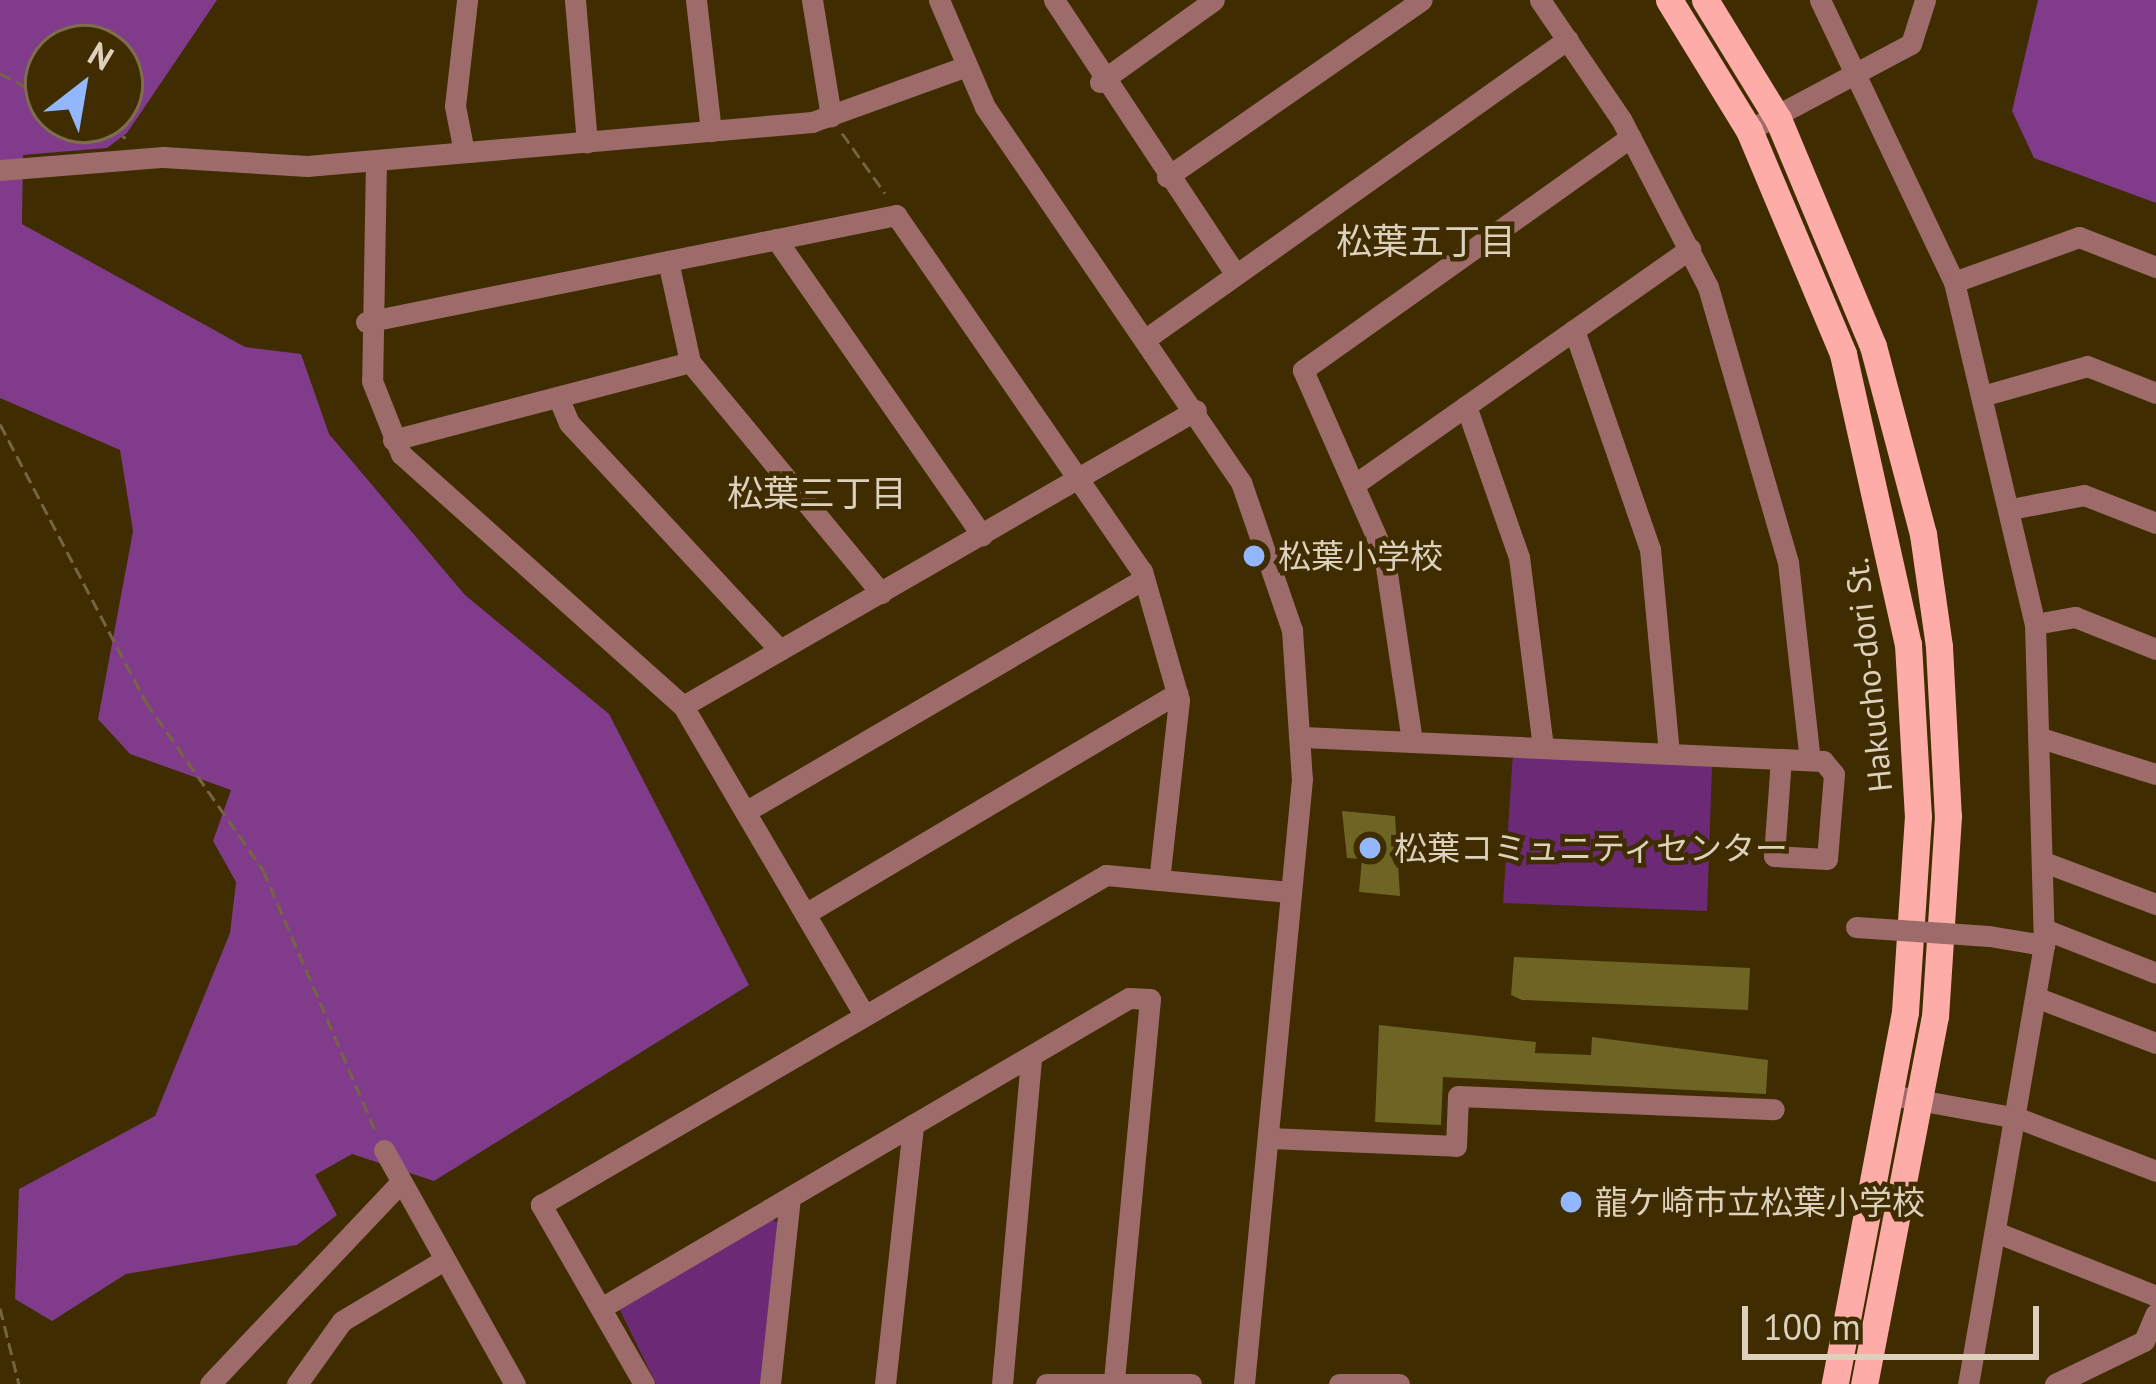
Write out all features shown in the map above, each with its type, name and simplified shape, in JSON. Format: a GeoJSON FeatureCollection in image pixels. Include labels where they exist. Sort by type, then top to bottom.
{"type":"FeatureCollection","features":[{"type":"Feature","properties":{"kind":"main road","name":"Hakucho-dori St."},"geometry":{"type":"LineString","coordinates":[[1669,0],[1749,130],[1843,354],[1908,644],[1918,816],[1892,1095],[1834,1384]]}},
{"type":"Feature","properties":{"kind":"main road","name":"Hakucho-dori St."},"geometry":{"type":"LineString","coordinates":[[1705,0],[1778,119],[1874,346],[1923,534],[1948,815],[1923,1098],[1864,1384]]}},
{"type":"Feature","properties":{"kind":"street"},"geometry":{"type":"LineString","coordinates":[[464,152],[455,106],[467,0]]}},
{"type":"Feature","properties":{"kind":"street"},"geometry":{"type":"LineString","coordinates":[[575,0],[586,142]]}},
{"type":"Feature","properties":{"kind":"street"},"geometry":{"type":"LineString","coordinates":[[696,0],[711,131]]}},
{"type":"Feature","properties":{"kind":"street"},"geometry":{"type":"LineString","coordinates":[[812,0],[831,116]]}},
{"type":"Feature","properties":{"kind":"street"},"geometry":{"type":"LineString","coordinates":[[939,0],[964,67],[1240,482],[1282,592],[1303,737],[1244,1384]]}},
{"type":"Feature","properties":{"kind":"street"},"geometry":{"type":"LineString","coordinates":[[1054,0],[1100,82],[1235,273]]}},
{"type":"Feature","properties":{"kind":"street"},"geometry":{"type":"LineString","coordinates":[[1100,82],[1214,0]]}},
{"type":"Feature","properties":{"kind":"street"},"geometry":{"type":"LineString","coordinates":[[1167,178],[1422,0]]}},
{"type":"Feature","properties":{"kind":"street"},"geometry":{"type":"LineString","coordinates":[[1540,0],[1631,137],[1690,249],[1772,492],[1799,618],[1810,760]]}},
{"type":"Feature","properties":{"kind":"street"},"geometry":{"type":"LineString","coordinates":[[1820,0],[1861,74],[1954,282],[1989,394],[2016,508],[2036,624],[2044,739],[2044,937],[2018,1118],[1968,1384]]}},
{"type":"Feature","properties":{"kind":"street"},"geometry":{"type":"LineString","coordinates":[[1749,130],[1778,119],[1911,44],[1925,0]]}},
{"type":"Feature","properties":{"kind":"street"},"geometry":{"type":"LineString","coordinates":[[1147,338],[1568,39]]}},
{"type":"Feature","properties":{"kind":"street"},"geometry":{"type":"LineString","coordinates":[[0,170],[163,157],[376,160],[711,131],[831,116],[964,67]]}},
{"type":"Feature","properties":{"kind":"street"},"geometry":{"type":"LineString","coordinates":[[1412,741],[1398,620],[1358,482],[1303,370],[1631,137]]}},
{"type":"Feature","properties":{"kind":"street"},"geometry":{"type":"LineString","coordinates":[[376,160],[372,382],[393,440],[683,706],[865,1016]]}},
{"type":"Feature","properties":{"kind":"street"},"geometry":{"type":"LineString","coordinates":[[370,321],[896,215],[1084,477],[1144,579],[1177,694],[1159,880]]}},
{"type":"Feature","properties":{"kind":"street"},"geometry":{"type":"LineString","coordinates":[[1954,282],[2079,237],[2156,267]]}},
{"type":"Feature","properties":{"kind":"street"},"geometry":{"type":"LineString","coordinates":[[776,239],[982,535]]}},
{"type":"Feature","properties":{"kind":"street"},"geometry":{"type":"LineString","coordinates":[[1358,482],[1690,249]]}},
{"type":"Feature","properties":{"kind":"street"},"geometry":{"type":"LineString","coordinates":[[668,261],[690,362],[881,593]]}},
{"type":"Feature","properties":{"kind":"street"},"geometry":{"type":"LineString","coordinates":[[1574,330],[1650,549],[1669,753]]}},
{"type":"Feature","properties":{"kind":"street"},"geometry":{"type":"LineString","coordinates":[[393,440],[690,362]]}},
{"type":"Feature","properties":{"kind":"street"},"geometry":{"type":"LineString","coordinates":[[1989,394],[2087,366],[2156,393]]}},
{"type":"Feature","properties":{"kind":"street"},"geometry":{"type":"LineString","coordinates":[[558,397],[569,423],[780,650]]}},
{"type":"Feature","properties":{"kind":"street"},"geometry":{"type":"LineString","coordinates":[[1466,406],[1520,557],[1543,747]]}},
{"type":"Feature","properties":{"kind":"street"},"geometry":{"type":"LineString","coordinates":[[683,706],[1196,410]]}},
{"type":"Feature","properties":{"kind":"street"},"geometry":{"type":"LineString","coordinates":[[2016,508],[2084,495],[2156,523]]}},
{"type":"Feature","properties":{"kind":"street"},"geometry":{"type":"LineString","coordinates":[[746,812],[1144,579]]}},
{"type":"Feature","properties":{"kind":"street"},"geometry":{"type":"LineString","coordinates":[[2036,624],[2074,617],[2156,649]]}},
{"type":"Feature","properties":{"kind":"street"},"geometry":{"type":"LineString","coordinates":[[805,914],[1177,694]]}},
{"type":"Feature","properties":{"kind":"street"},"geometry":{"type":"LineString","coordinates":[[1303,737],[1810,760],[1834,774],[1827,860],[1774,856],[1781,759]]}},
{"type":"Feature","properties":{"kind":"street"},"geometry":{"type":"LineString","coordinates":[[2044,739],[2156,774]]}},
{"type":"Feature","properties":{"kind":"street"},"geometry":{"type":"LineString","coordinates":[[2044,862],[2156,904]]}},
{"type":"Feature","properties":{"kind":"street"},"geometry":{"type":"LineString","coordinates":[[644,1384],[541,1205],[1106,875],[1292,892]]}},
{"type":"Feature","properties":{"kind":"street"},"geometry":{"type":"LineString","coordinates":[[1856,927],[2044,937],[2156,973]]}},
{"type":"Feature","properties":{"kind":"street"},"geometry":{"type":"LineString","coordinates":[[601,1308],[1129,998],[1150,999],[1114,1376]]}},
{"type":"Feature","properties":{"kind":"street"},"geometry":{"type":"LineString","coordinates":[[2038,998],[2156,1043]]}},
{"type":"Feature","properties":{"kind":"street"},"geometry":{"type":"LineString","coordinates":[[1002,1384],[1031,1056]]}},
{"type":"Feature","properties":{"kind":"street"},"geometry":{"type":"LineString","coordinates":[[1892,1095],[2018,1118],[2156,1171]]}},
{"type":"Feature","properties":{"kind":"street"},"geometry":{"type":"LineString","coordinates":[[1268,1138],[1456,1146],[1459,1096],[1774,1109]]}},
{"type":"Feature","properties":{"kind":"street"},"geometry":{"type":"LineString","coordinates":[[885,1384],[913,1125]]}},
{"type":"Feature","properties":{"kind":"street"},"geometry":{"type":"LineString","coordinates":[[384,1150],[515,1384]]}},
{"type":"Feature","properties":{"kind":"street"},"geometry":{"type":"LineString","coordinates":[[210,1384],[400,1183]]}},
{"type":"Feature","properties":{"kind":"street"},"geometry":{"type":"LineString","coordinates":[[770,1384],[790,1197]]}},
{"type":"Feature","properties":{"kind":"street"},"geometry":{"type":"LineString","coordinates":[[1998,1233],[2156,1296]]}},
{"type":"Feature","properties":{"kind":"street"},"geometry":{"type":"LineString","coordinates":[[298,1384],[342,1321],[444,1260]]}},
{"type":"Feature","properties":{"kind":"street"},"geometry":{"type":"LineString","coordinates":[[2055,1384],[2144,1341],[2156,1313]]}},
{"type":"Feature","properties":{"kind":"street"},"geometry":{"type":"LineString","coordinates":[[1046,1384],[1114,1376],[1190,1384]]}},
{"type":"Feature","properties":{"kind":"street"},"geometry":{"type":"LineString","coordinates":[[1339,1384],[1399,1384]]}},
{"type":"Feature","properties":{"kind":"path"},"geometry":{"type":"LineString","coordinates":[[831,116],[896,215]]}},
{"type":"Feature","properties":{"kind":"path"},"geometry":{"type":"LineString","coordinates":[[0,424],[146,702],[262,870],[384,1150]]}},
{"type":"Feature","properties":{"kind":"path"},"geometry":{"type":"LineString","coordinates":[[0,1308],[19,1384]]}},
{"type":"Feature","properties":{"kind":"shaded area"},"geometry":{"type":"Polygon","coordinates":[[[0,0],[217,0],[144,108],[144,24],[24,24],[24,144],[112,144],[23,155],[22,224],[245,347],[301,354],[329,434],[465,595],[609,714],[749,985],[434,1181],[352,1154],[315,1175],[337,1215],[297,1245],[126,1274],[52,1321],[15,1299],[19,1189],[155,1116],[230,933],[236,882],[213,841],[231,790],[130,754],[98,719],[133,531],[120,450],[0,398],[0,0]]]}},
{"type":"Feature","properties":{"kind":"shaded area"},"geometry":{"type":"Polygon","coordinates":[[[2038,0],[2156,0],[2156,203],[2034,158],[2012,111],[2038,0]]]}},
{"type":"Feature","properties":{"kind":"shaded area"},"geometry":{"type":"Polygon","coordinates":[[[1513,753],[1712,766],[1707,911],[1503,903],[1513,753]]]}},
{"type":"Feature","properties":{"kind":"shaded area"},"geometry":{"type":"Polygon","coordinates":[[[770,1218],[780,1224],[761,1384],[656,1384],[619,1308],[770,1218]]]}},
{"type":"Feature","properties":{"kind":"building","name":"松葉コミュニティセンター"},"geometry":{"type":"Polygon","coordinates":[[[1342,811],[1395,816],[1400,896],[1359,892],[1362,859],[1347,858],[1342,811]]]}},
{"type":"Feature","properties":{"kind":"building"},"geometry":{"type":"Polygon","coordinates":[[[1514,957],[1750,968],[1748,1010],[1522,1000],[1511,995],[1514,957]]]}},
{"type":"Feature","properties":{"kind":"building"},"geometry":{"type":"Polygon","coordinates":[[[1379,1025],[1536,1042],[1535,1053],[1591,1055],[1592,1037],[1768,1060],[1766,1094],[1443,1077],[1441,1125],[1375,1122],[1379,1025]]]}},
{"type":"Feature","properties":{"kind":"place","name":"松葉小学校"},"geometry":{"type":"Point","coordinates":[1254,556]}},
{"type":"Feature","properties":{"kind":"place","name":"松葉コミュニティセンター"},"geometry":{"type":"Point","coordinates":[1370,848]}},
{"type":"Feature","properties":{"kind":"place","name":"龍ケ崎市立松葉小学校"},"geometry":{"type":"Point","coordinates":[1571,1202]}},
{"type":"Feature","properties":{"kind":"district","name":"松葉五丁目"},"geometry":{"type":"Point","coordinates":[1426,241]}},
{"type":"Feature","properties":{"kind":"district","name":"松葉三丁目"},"geometry":{"type":"Point","coordinates":[817,493]}}]}
